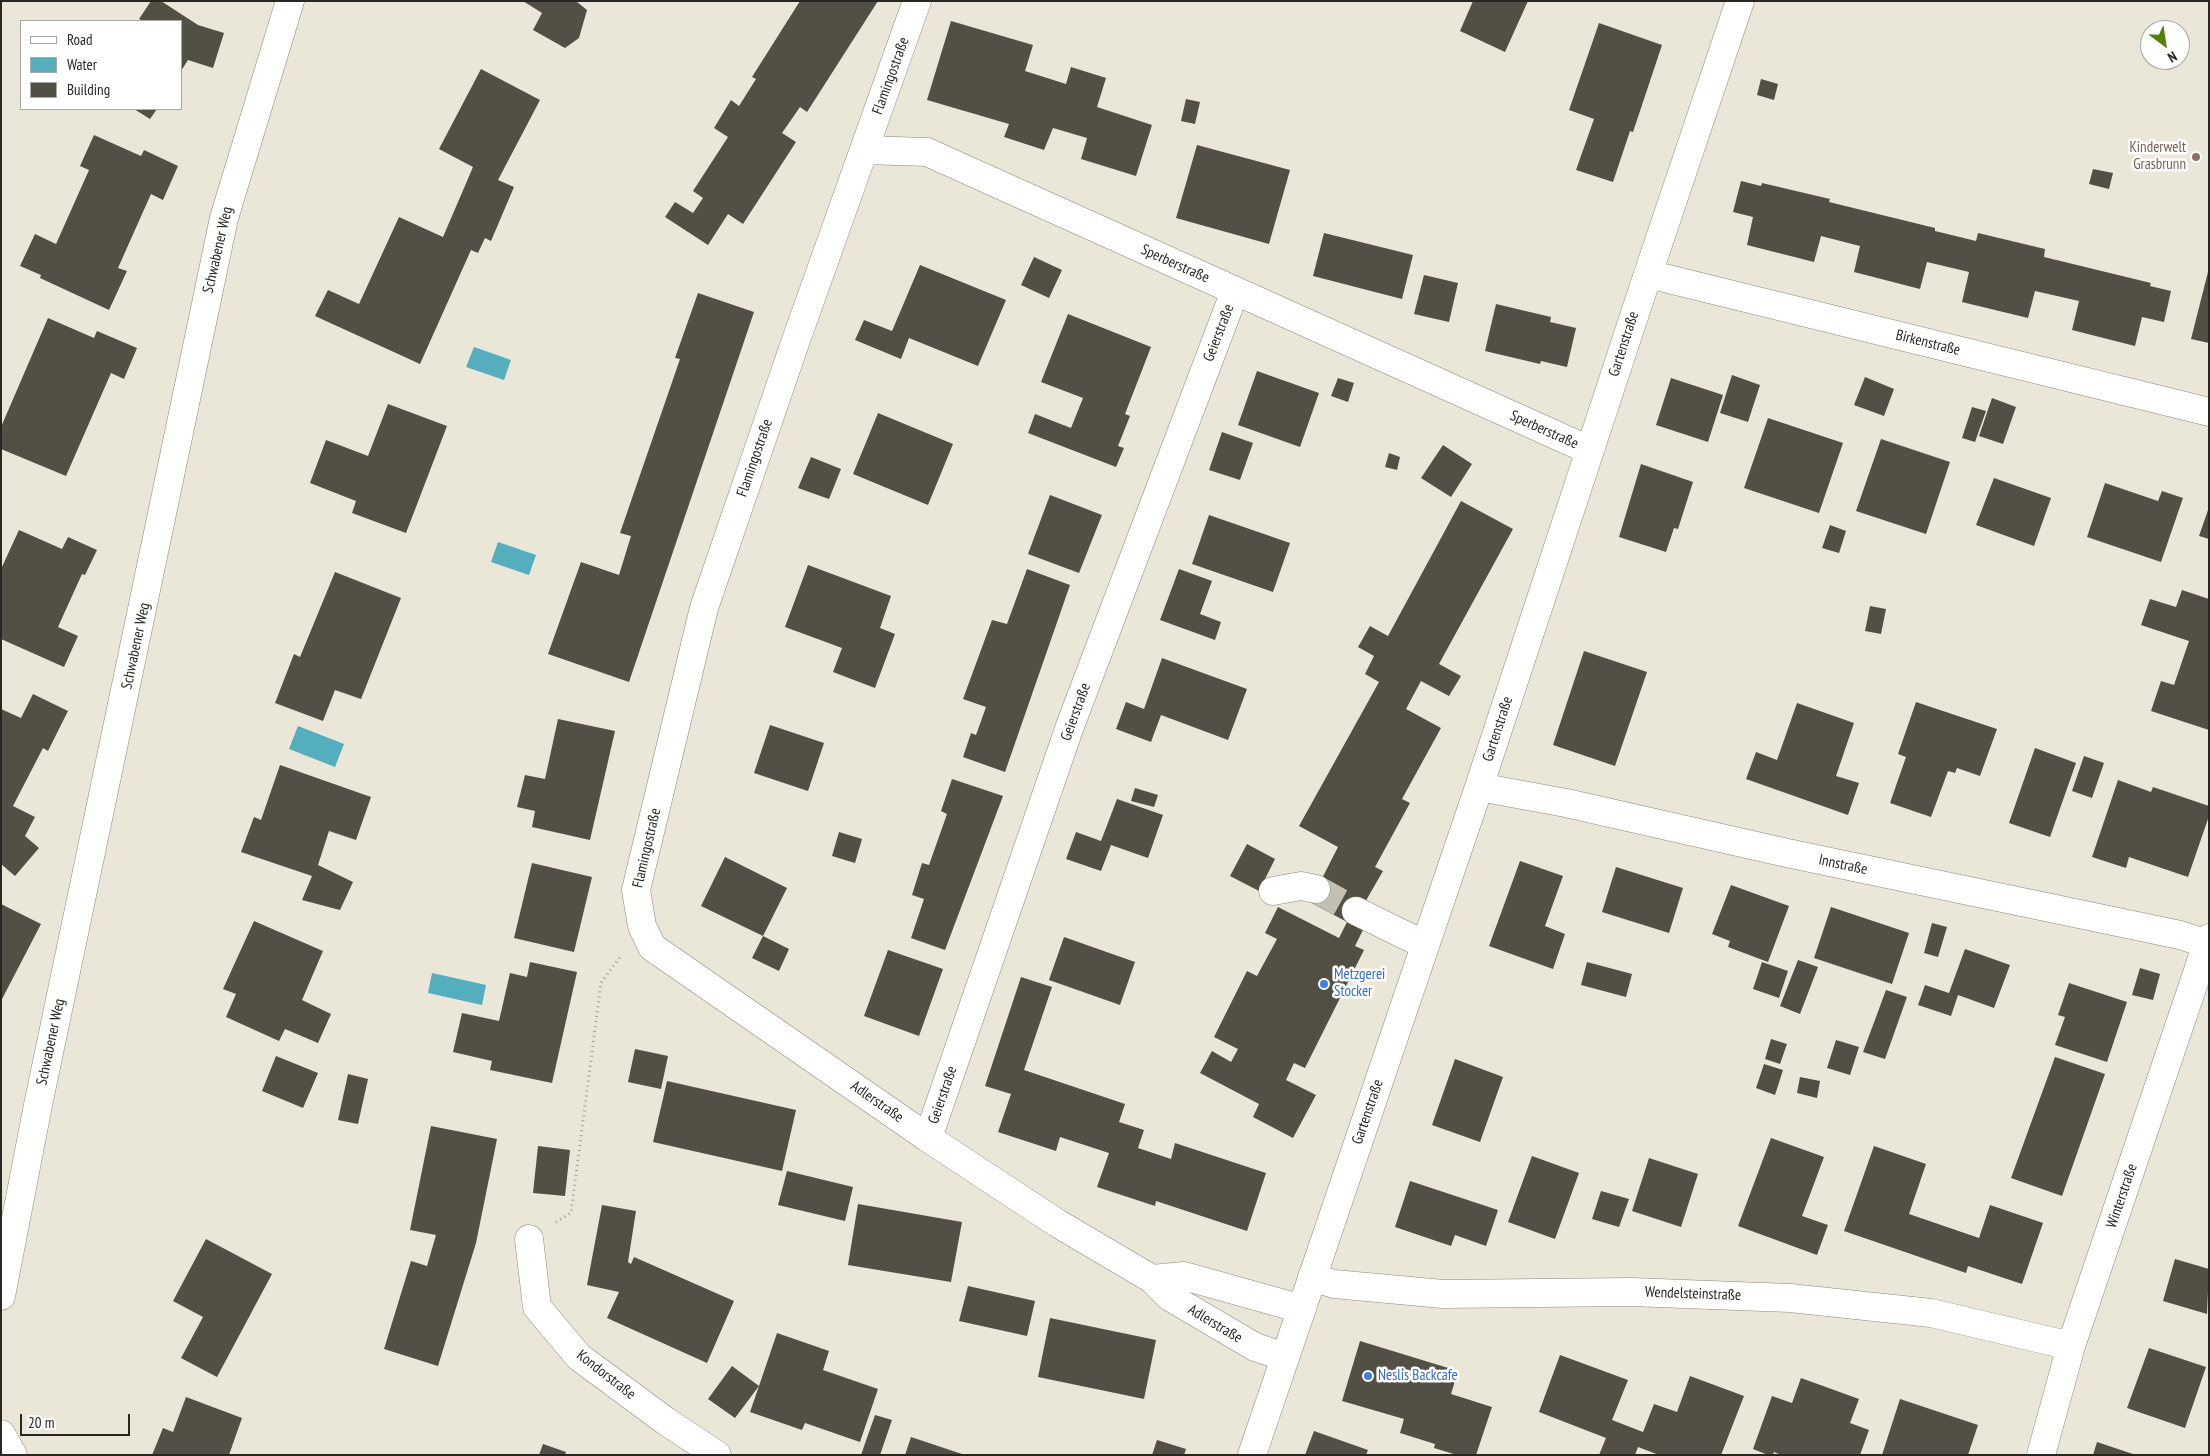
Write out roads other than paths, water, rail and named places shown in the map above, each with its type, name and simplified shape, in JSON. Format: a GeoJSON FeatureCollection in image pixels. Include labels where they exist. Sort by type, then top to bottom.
{"type":"FeatureCollection","features":[{"type":"Feature","properties":{"kind":"street","name":"Schwabener Weg"},"geometry":{"type":"LineString","coordinates":[[1,1296],[38,1105],[224,218],[290,1]]}},
{"type":"Feature","properties":{"kind":"street","name":"Flamingostraße"},"geometry":{"type":"LineString","coordinates":[[642,926],[636,890],[704,608],[917,1]]}},
{"type":"Feature","properties":{"kind":"street","name":"Gartenstraße"},"geometry":{"type":"LineString","coordinates":[[1252,1455],[1479,787],[1648,274],[1734,4]]}},
{"type":"Feature","properties":{"kind":"street","name":"Sperberstraße"},"geometry":{"type":"LineString","coordinates":[[864,150],[927,152],[1589,450]]}},
{"type":"Feature","properties":{"kind":"street","name":"Birkenstraße"},"geometry":{"type":"LineString","coordinates":[[1648,274],[2209,412]]}},
{"type":"Feature","properties":{"kind":"street","name":"Geierstraße"},"geometry":{"type":"LineString","coordinates":[[928,1138],[1070,726],[1235,290]]}},
{"type":"Feature","properties":{"kind":"street","name":"Innstraße"},"geometry":{"type":"LineString","coordinates":[[1479,787],[1566,803],[1787,853],[2208,941]]}},
{"type":"Feature","properties":{"kind":"street"},"geometry":{"type":"LineString","coordinates":[[1273,890],[1301,886],[1316,889]]}},
{"type":"Feature","properties":{"kind":"street"},"geometry":{"type":"LineString","coordinates":[[1356,911],[1425,946]]}},
{"type":"Feature","properties":{"kind":"street","name":"Adlerstraße"},"geometry":{"type":"LineString","coordinates":[[642,926],[652,947],[928,1138],[1058,1223],[1152,1279],[1170,1297],[1255,1348],[1285,1357]]}},
{"type":"Feature","properties":{"kind":"street","name":"Winterstraße"},"geometry":{"type":"LineString","coordinates":[[2041,1455],[2071,1346],[2208,941]]}},
{"type":"Feature","properties":{"kind":"street","name":"Kondorstraße"},"geometry":{"type":"LineString","coordinates":[[529,1238],[537,1307],[579,1357],[667,1422],[717,1455]]}},
{"type":"Feature","properties":{"kind":"street","name":"Adlerstraße"},"geometry":{"type":"LineString","coordinates":[[1152,1279],[1184,1276],[1302,1309]]}},
{"type":"Feature","properties":{"kind":"street","name":"Wendelsteinstraße"},"geometry":{"type":"LineString","coordinates":[[1312,1277],[1334,1284],[1444,1294],[1631,1292],[1790,1298],[1931,1313],[2071,1346]]}},
{"type":"Feature","properties":{"kind":"street"},"geometry":{"type":"LineString","coordinates":[[1,1434],[14,1455]]}},
{"type":"Feature","properties":{"kind":"water"},"geometry":{"type":"Polygon","coordinates":[[[474,347],[511,360],[504,380],[466,367],[474,347]]]}},
{"type":"Feature","properties":{"kind":"water"},"geometry":{"type":"Polygon","coordinates":[[[498,542],[536,555],[529,575],[491,562],[498,542]]]}},
{"type":"Feature","properties":{"kind":"water"},"geometry":{"type":"Polygon","coordinates":[[[298,726],[344,744],[335,767],[289,749],[298,726]]]}},
{"type":"Feature","properties":{"kind":"water"},"geometry":{"type":"Polygon","coordinates":[[[432,973],[486,985],[482,1005],[428,993],[432,973]]]}},
{"type":"Feature","properties":{"kind":"tunnel"},"geometry":{"type":"LineString","coordinates":[[1316,889],[1356,911]]}},
{"type":"Feature","properties":{"kind":"place","name":"Kinderwelt Grasbrunn"},"geometry":{"type":"Point","coordinates":[2196,157]}},
{"type":"Feature","properties":{"kind":"place","name":"Metzgerei Stocker"},"geometry":{"type":"Point","coordinates":[1324,984]}},
{"type":"Feature","properties":{"kind":"place","name":"Neslis Backcafe"},"geometry":{"type":"Point","coordinates":[1368,1376]}}]}
